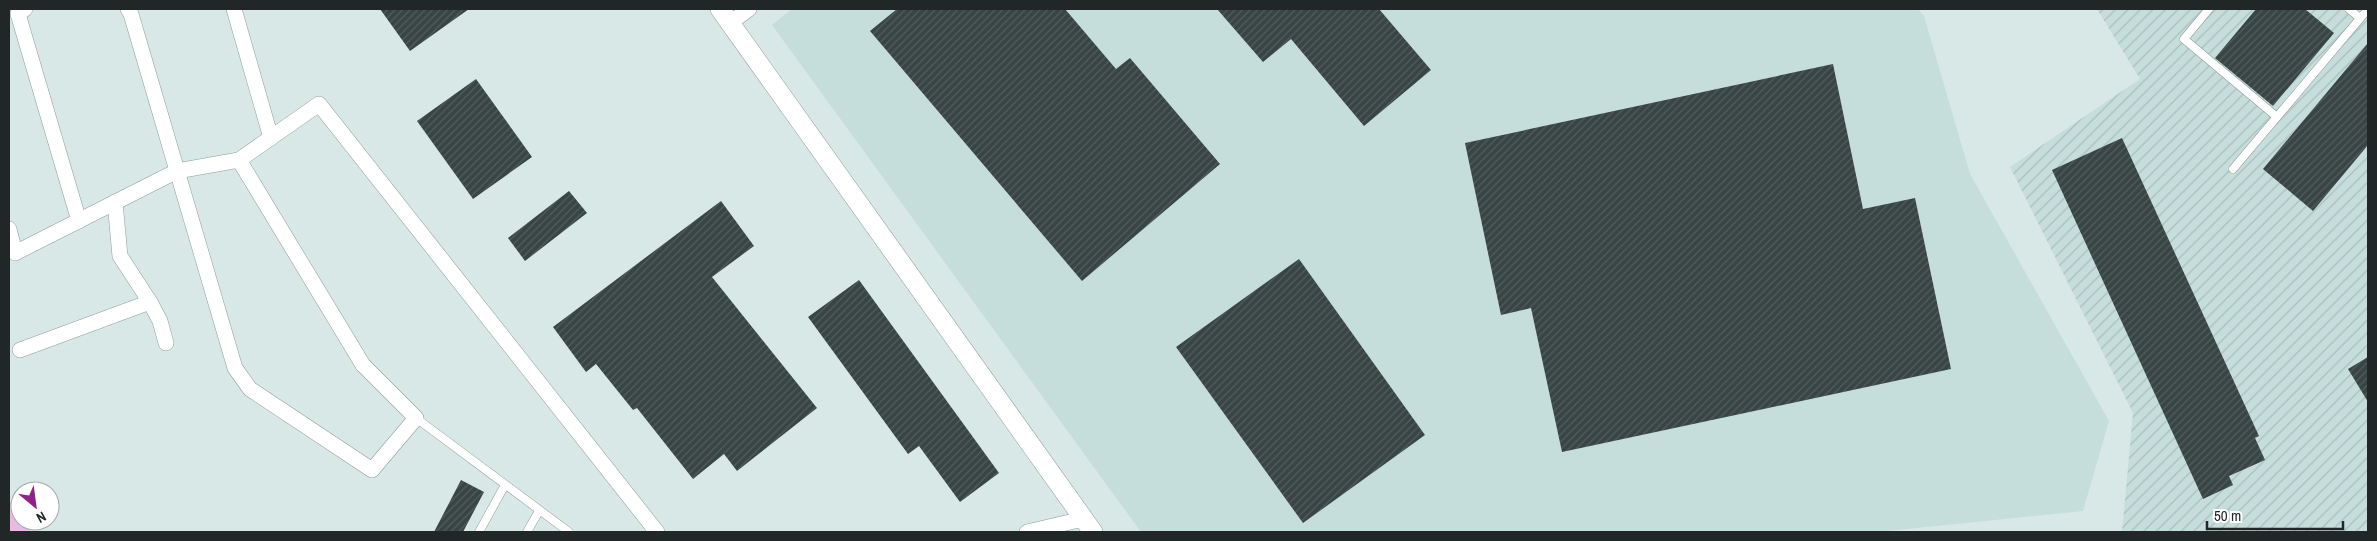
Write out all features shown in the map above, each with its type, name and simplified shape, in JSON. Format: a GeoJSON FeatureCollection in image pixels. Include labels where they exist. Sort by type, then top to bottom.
{"type":"FeatureCollection","features":[{"type":"Feature","properties":{"kind":"street"},"geometry":{"type":"LineString","coordinates":[[25,9],[18,14],[78,221]]}},
{"type":"Feature","properties":{"kind":"street"},"geometry":{"type":"LineString","coordinates":[[128,9],[235,368],[250,389],[372,470],[416,418],[363,365],[239,160]]}},
{"type":"Feature","properties":{"kind":"street"},"geometry":{"type":"LineString","coordinates":[[234,9],[270,138]]}},
{"type":"Feature","properties":{"kind":"street"},"geometry":{"type":"LineString","coordinates":[[749,9],[725,16],[1088,526],[1027,532]]}},
{"type":"Feature","properties":{"kind":"street"},"geometry":{"type":"LineString","coordinates":[[9,229],[16,253],[177,170],[239,160],[319,104],[657,532]]}},
{"type":"Feature","properties":{"kind":"street"},"geometry":{"type":"LineString","coordinates":[[115,202],[120,256],[150,302],[160,321],[166,343]]}},
{"type":"Feature","properties":{"kind":"street"},"geometry":{"type":"LineString","coordinates":[[20,350],[150,302]]}},
{"type":"Feature","properties":{"kind":"lane"},"geometry":{"type":"LineString","coordinates":[[2209,9],[2184,39],[2277,117]]}},
{"type":"Feature","properties":{"kind":"lane"},"geometry":{"type":"LineString","coordinates":[[2349,9],[2360,18]]}},
{"type":"Feature","properties":{"kind":"lane"},"geometry":{"type":"LineString","coordinates":[[2233,170],[2368,9]]}},
{"type":"Feature","properties":{"kind":"lane"},"geometry":{"type":"LineString","coordinates":[[416,418],[568,532]]}},
{"type":"Feature","properties":{"kind":"lane"},"geometry":{"type":"LineString","coordinates":[[479,532],[505,485]]}},
{"type":"Feature","properties":{"kind":"lane"},"geometry":{"type":"LineString","coordinates":[[527,532],[539,511]]}},
{"type":"Feature","properties":{"kind":"shaded area"},"geometry":{"type":"Polygon","coordinates":[[[792,9],[1918,9],[1924,16],[1970,174],[2109,421],[2083,511],[1878,532],[1141,532],[772,25],[792,9]]]}},
{"type":"Feature","properties":{"kind":"shaded area"},"geometry":{"type":"Polygon","coordinates":[[[2097,9],[2368,9],[2368,532],[2122,532],[2133,413],[2010,167],[2140,79],[2097,9]]]}},
{"type":"Feature","properties":{"kind":"building"},"geometry":{"type":"Polygon","coordinates":[[[380,9],[469,9],[410,51],[380,9]]]}},
{"type":"Feature","properties":{"kind":"building"},"geometry":{"type":"Polygon","coordinates":[[[897,9],[1065,9],[1116,69],[1130,58],[1220,164],[1082,281],[870,31],[897,9]]]}},
{"type":"Feature","properties":{"kind":"building"},"geometry":{"type":"Polygon","coordinates":[[[1217,9],[1379,9],[1431,70],[1364,126],[1291,39],[1263,62],[1217,9]]]}},
{"type":"Feature","properties":{"kind":"building"},"geometry":{"type":"Polygon","coordinates":[[[2256,9],[2305,9],[2334,33],[2273,106],[2215,58],[2256,9]]]}},
{"type":"Feature","properties":{"kind":"building"},"geometry":{"type":"Polygon","coordinates":[[[2368,43],[2368,145],[2313,211],[2263,169],[2368,43]]]}},
{"type":"Feature","properties":{"kind":"building"},"geometry":{"type":"Polygon","coordinates":[[[1833,64],[1863,209],[1915,198],[1951,369],[1562,452],[1531,308],[1501,315],[1465,143],[1833,64]]]}},
{"type":"Feature","properties":{"kind":"building"},"geometry":{"type":"Polygon","coordinates":[[[476,79],[532,157],[473,199],[417,121],[476,79]]]}},
{"type":"Feature","properties":{"kind":"building"},"geometry":{"type":"Polygon","coordinates":[[[2122,138],[2259,436],[2255,438],[2265,460],[2229,476],[2233,485],[2203,499],[2052,170],[2122,138]]]}},
{"type":"Feature","properties":{"kind":"building"},"geometry":{"type":"Polygon","coordinates":[[[569,191],[587,213],[525,261],[508,238],[569,191]]]}},
{"type":"Feature","properties":{"kind":"building"},"geometry":{"type":"Polygon","coordinates":[[[721,201],[754,246],[712,277],[817,408],[737,471],[724,454],[693,479],[637,408],[633,410],[596,364],[586,372],[553,327],[721,201]]]}},
{"type":"Feature","properties":{"kind":"building"},"geometry":{"type":"Polygon","coordinates":[[[1299,259],[1425,435],[1303,523],[1176,347],[1299,259]]]}},
{"type":"Feature","properties":{"kind":"building"},"geometry":{"type":"Polygon","coordinates":[[[859,280],[999,473],[960,502],[919,446],[908,454],[808,317],[859,280]]]}},
{"type":"Feature","properties":{"kind":"building"},"geometry":{"type":"Polygon","coordinates":[[[2368,357],[2368,402],[2348,369],[2368,357]]]}},
{"type":"Feature","properties":{"kind":"building"},"geometry":{"type":"Polygon","coordinates":[[[461,480],[484,492],[463,532],[434,532],[461,480]]]}}]}
